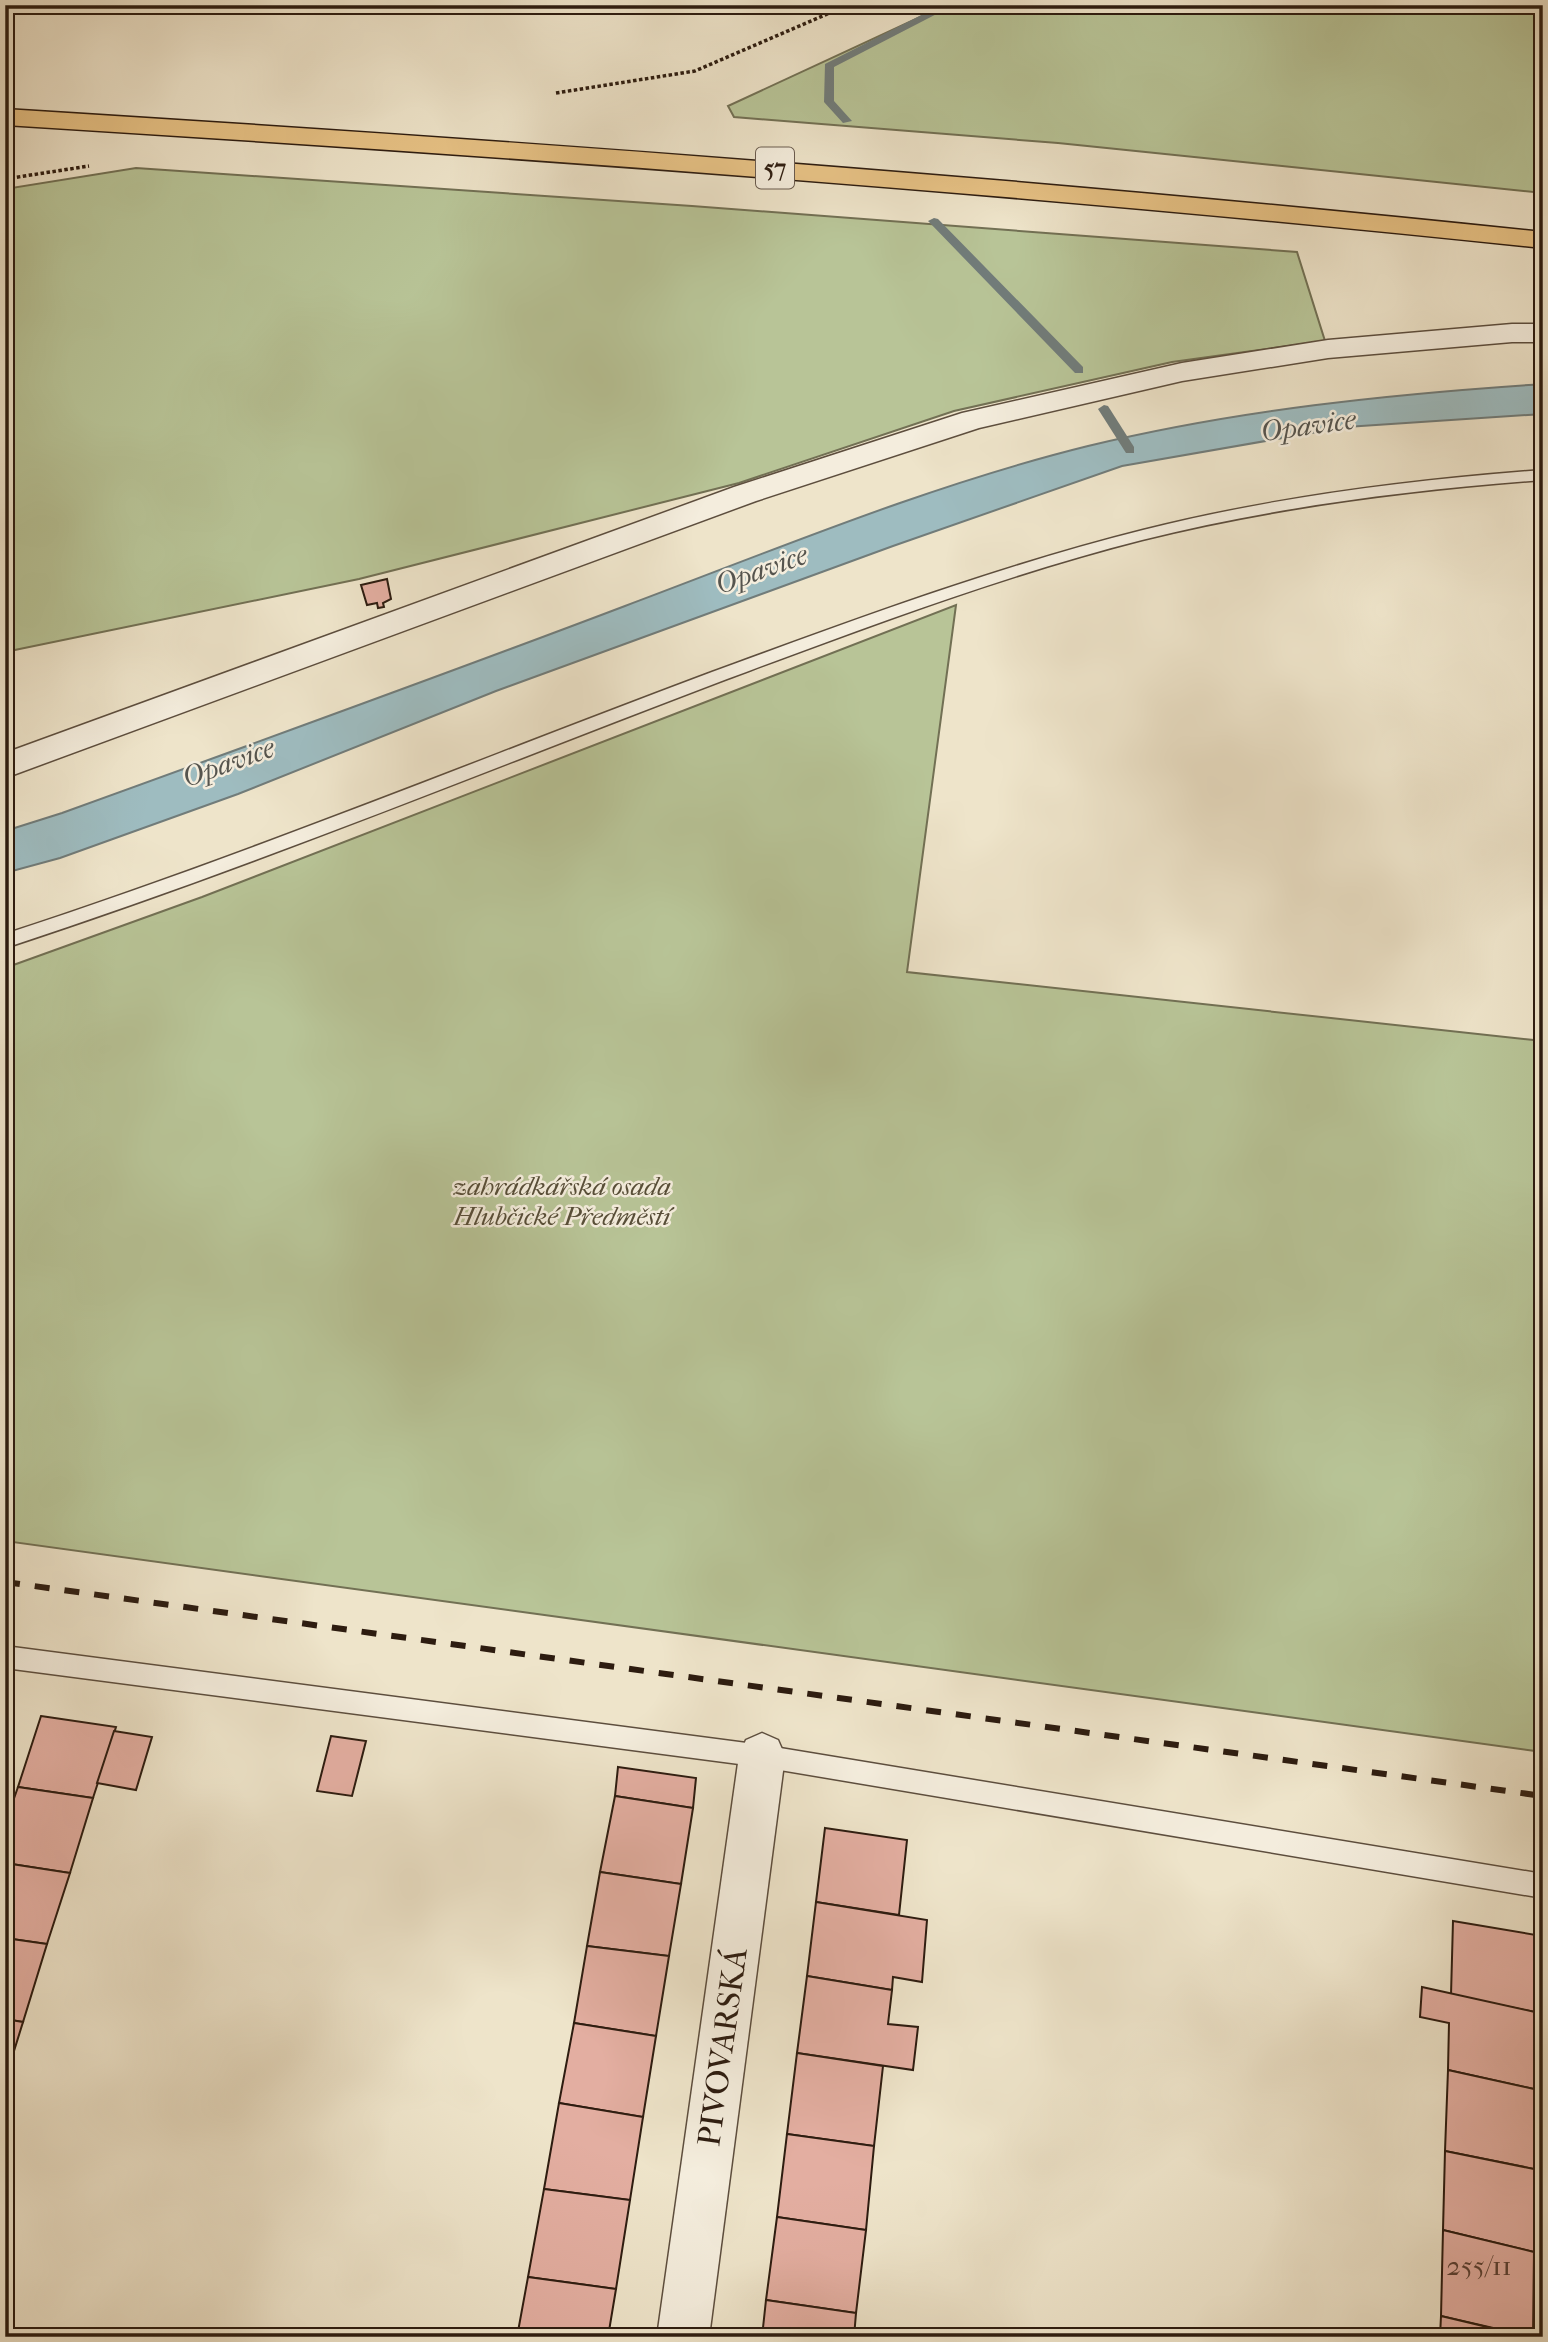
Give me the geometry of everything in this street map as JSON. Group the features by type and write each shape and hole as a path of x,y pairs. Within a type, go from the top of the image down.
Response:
{"main road":[{"name":"57","path":"5,117 753,166 1164,202 1543,240"}],"street":[{"path":"5,766 745,495 973,420 1182,372 1328,349 1512,333 1543,333"},
{"name":"PIVOVARSKÁ","path":"683,2337 762,1756"}],"lane":[{"path":"5,941 136,899 637,706 948,591 1132,538 1265,509 1410,486 1543,475"},
{"path":"5,1657 762,1756 1543,1886"}],"path":[{"path":"556,93 695,71 848,5"},
{"path":"5,179 89,166"}],"green space":[{"path":"946,5 1543,5 1543,193 1058,143 734,117 728,106"},
{"path":"136,168 692,206 1297,252 1325,341 1172,362 954,411 739,483 359,579 5,652 5,189"},
{"name":"zahrádkářská osada Hlubčické Předměstí","path":"956,605 907,972 1543,1041 1543,1752 5,1541 5,968 202,897"}],"water":[{"name":"Opavice","path":"1543,384 1543,414 1346,427 1122,466 893,546 496,691 238,794 60,858 5,873 5,831 62,813 854,519 970,479 1144,433 1257,413 1428,393"}],"building":[{"path":"387,579 391,599 383,603 384,607 378,608 377,603 367,605 361,585"},
{"path":"41,1716 116,1727 93,1798 18,1787"},
{"path":"114,1731 152,1737 136,1790 97,1783"},
{"path":"331,1736 366,1741 352,1796 317,1791"},
{"path":"618,1767 696,1778 693,1808 615,1796"},
{"path":"18,1787 93,1798 70,1873 5,1863 5,1824"},
{"path":"615,1796 693,1808 681,1884 600,1872"},
{"path":"825,1828 907,1840 899,1915 816,1902"},
{"path":"5,1863 70,1873 47,1944 5,1938"},
{"path":"600,1872 681,1884 669,1956 587,1946"},
{"path":"816,1902 927,1920 922,1982 893,1977 892,1990 807,1976"},
{"path":"1453,1921 1536,1935 1535,2012 1451,1995"},
{"path":"5,1938 47,1944 23,2022 5,2019"},
{"path":"587,1946 669,1956 656,2036 574,2023"},
{"path":"807,1976 892,1990 888,2024 918,2027 913,2070 797,2053"},
{"path":"1422,1987 1535,2012 1534,2089 1448,2070 1449,2023 1420,2017"},
{"path":"5,2019 23,2022 5,2080"},
{"path":"574,2023 656,2036 643,2117 559,2103"},
{"path":"797,2053 883,2066 874,2146 787,2134"},
{"path":"1448,2070 1534,2089 1534,2169 1445,2151"},
{"path":"559,2103 643,2117 630,2200 544,2189"},
{"path":"787,2134 874,2146 866,2230 777,2217"},
{"path":"1445,2151 1534,2169 1534,2252 1443,2230"},
{"path":"544,2189 630,2200 616,2289 528,2277"},
{"path":"777,2217 866,2230 856,2313 766,2300"},
{"path":"1443,2230 1534,2252 1533,2337 1441,2316"},
{"path":"528,2277 616,2289 608,2337 517,2337"},
{"path":"766,2300 856,2313 854,2337 762,2337"},
{"path":"1441,2316 1529,2337 1440,2337"}],"waterway":[{"path":"847,121 829,102 829,66 949,5"},
{"path":"934,221 1079,370"},
{"path":"1104,409 1130,450"}],"railway":[{"path":"5,1582 1543,1796"}]}
